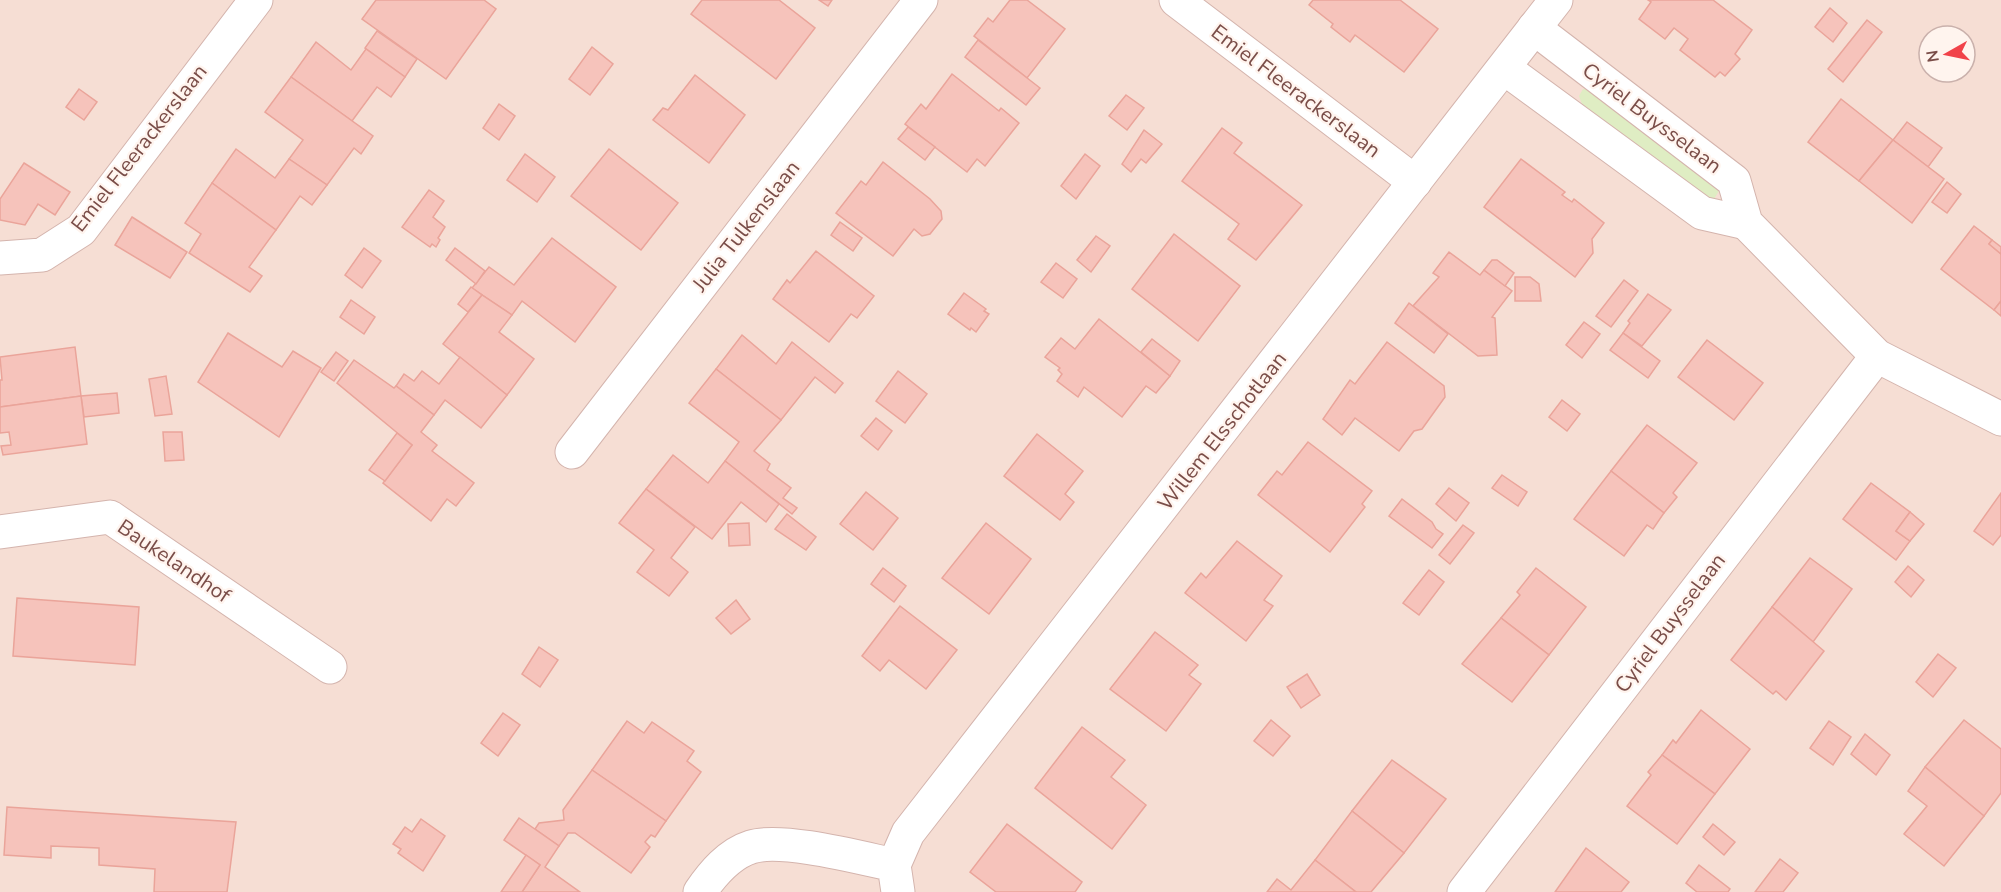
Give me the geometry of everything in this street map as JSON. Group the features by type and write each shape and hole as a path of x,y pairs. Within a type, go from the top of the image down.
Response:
{"street":[{"name":"Emiel Fleerackerslaan","path":"0,258 42,255 81,230 256,0"},
{"name":"Julia Tulkenslaan","path":"572,452 921,0"},
{"name":"Emiel Fleerackerslaan","path":"1176,0 1415,182"},
{"name":"Willem Elsschotlaan","path":"896,878 908,833 1556,0"},
{"name":"Cyriel Buysselaan","path":"1534,28 1734,181 1746,223 1877,356 2001,419"},
{"path":"1504,68 1702,213 1746,223"},
{"name":"Cyriel Buysselaan","path":"1464,892 1877,356"},
{"name":"Baukelandhof","path":"0,532 110,517 330,667"},
{"path":"700,892 729,858 752,847 773,843 896,878"}],"shaded area":[{"path":"0,0 2001,0 2001,892 0,892"}],"green space":[{"path":"1583,89 1594,91 1715,181 1719,191 1714,199 1707,201 1583,107 1579,96"}],"building":[{"path":"376,0 484,0 496,9 446,79 362,19"},
{"path":"702,0 779,0 815,28 776,79 691,14"},
{"path":"819,0 832,0 828,6"},
{"path":"1010,0 1027,0 1065,29 1027,78 974,36 988,18 993,22"},
{"path":"1313,0 1400,0 1438,29 1404,72 1355,35 1350,42 1331,27 1333,24 1309,5"},
{"path":"1648,0 1713,0 1752,30 1735,54 1740,59 1725,76 1720,72 1715,77 1680,50 1688,39 1674,28 1665,39 1639,19 1651,2"},
{"path":"1830,8 1847,23 1833,42 1815,27"},
{"path":"1867,20 1882,32 1843,82 1828,69"},
{"path":"377,31 417,59 405,77 365,48"},
{"path":"978,40 1040,88 1026,105 965,57"},
{"path":"316,42 351,70 366,49 405,77 391,97 377,87 352,121 291,77"},
{"path":"592,47 613,64 590,95 569,79"},
{"path":"952,74 999,111 1001,108 1019,123 985,166 977,159 967,172 905,124 921,104 926,109"},
{"path":"695,75 745,115 709,163 653,120 663,108 668,110"},
{"path":"291,77 373,136 361,154 354,148 327,185 289,159 303,140 265,112"},
{"path":"79,89 97,102 84,120 66,107"},
{"path":"1126,95 1144,108 1127,130 1109,116"},
{"path":"1841,99 1893,140 1859,181 1808,142"},
{"path":"499,104 515,116 499,140 483,128"},
{"path":"1907,122 1942,148 1928,167 1893,140"},
{"path":"908,127 935,147 925,160 898,139"},
{"path":"1222,128 1242,143 1234,153 1302,205 1256,260 1228,239 1239,224 1182,181"},
{"path":"1144,130 1162,144 1146,163 1141,159 1131,172 1122,164"},
{"path":"1893,140 1944,179 1912,223 1859,181"},
{"path":"236,149 275,178 289,159 327,185 312,205 300,196 276,230 212,183"},
{"path":"609,149 678,203 641,250 571,196"},
{"path":"525,154 555,177 537,202 507,180"},
{"path":"1085,154 1100,166 1076,199 1061,186"},
{"path":"1521,159 1565,192 1562,195 1572,202 1574,199 1604,223 1592,239 1593,253 1575,277 1484,207"},
{"path":"883,162 930,199 941,211 942,219 930,234 922,236 914,229 893,256 836,213 861,181 866,185"},
{"path":"24,163 70,192 55,215 38,204 25,225 0,220 0,199"},
{"path":"1947,182 1961,194 1947,213 1932,202"},
{"path":"212,183 276,230 249,267 262,276 250,292 189,253 201,234 185,223"},
{"path":"429,190 444,201 433,217 445,227 438,238 440,240 436,247 432,244 430,247 402,227"},
{"path":"132,217 187,252 170,278 115,245"},
{"path":"840,222 862,238 853,251 831,235"},
{"path":"1974,226 1992,240 1989,244 2001,254 2001,301 1994,310 1941,269"},
{"path":"1174,234 1240,286 1198,341 1132,289"},
{"path":"1096,236 1110,246 1091,272 1077,260"},
{"path":"552,238 616,287 575,342 522,301 512,315 472,288 489,267 514,285"},
{"path":"1992,240 2001,247 2001,254 1989,244"},
{"path":"364,248 381,261 362,288 345,275"},
{"path":"455,248 485,271 476,284 446,260"},
{"path":"816,251 874,296 857,318 851,314 829,342 773,299 787,280 790,283"},
{"path":"1449,252 1480,275 1484,270 1512,291 1492,317 1495,318 1497,355 1478,356 1413,306 1439,277 1433,273"},
{"path":"1492,260 1497,260 1514,273 1505,286 1484,270"},
{"path":"1056,263 1077,279 1063,298 1041,282"},
{"path":"1515,277 1530,277 1539,284 1541,301 1515,301"},
{"path":"1624,280 1638,291 1611,327 1596,316"},
{"path":"471,287 482,295 468,312 458,304"},
{"path":"964,293 986,309 984,311 989,314 976,332 948,314"},
{"path":"1648,294 1671,310 1642,346 1623,333 1630,323 1628,321"},
{"path":"482,295 512,315 499,332 534,359 507,395 443,344"},
{"path":"351,300 375,317 364,334 340,317"},
{"path":"2001,301 2001,316 1994,310"},
{"path":"1409,303 1448,334 1434,353 1395,323"},
{"path":"1099,319 1170,376 1156,393 1146,386 1122,417 1084,387 1078,397 1057,381 1062,374 1058,370 1060,368 1045,357 1061,338 1075,349"},
{"path":"1584,322 1600,334 1582,358 1566,345"},
{"path":"228,333 282,367 293,351 321,368 279,437 198,382"},
{"path":"1623,333 1660,361 1648,378 1610,350"},
{"path":"742,335 776,364 792,342 843,383 835,393 815,377 781,420 716,369"},
{"path":"1152,339 1180,361 1170,376 1141,352"},
{"path":"1707,340 1763,383 1734,420 1678,377"},
{"path":"1387,342 1444,386 1445,397 1422,429 1414,431 1399,451 1355,418 1342,435 1323,419 1350,380 1355,384"},
{"path":"75,347 81,396 0,407 0,380 2,380 0,357"},
{"path":"336,352 348,361 334,381 321,372"},
{"path":"460,357 507,395 481,428 445,400 434,415 396,386 404,374 414,381 422,371 439,384"},
{"path":"354,360 394,388 396,386 434,415 421,432 437,445 432,451 474,483 456,506 447,499 431,521 383,483 412,445 337,383"},
{"path":"716,369 781,420 754,451 770,464 767,470 791,488 783,498 797,508 792,514 725,461 739,442 689,403"},
{"path":"898,371 927,394 905,423 876,401"},
{"path":"166,376 172,414 155,416 149,379"},
{"path":"117,393 119,413 84,417 81,396"},
{"path":"81,396 87,444 3,455 1,446 11,445 9,432 0,433 0,407"},
{"path":"1562,400 1580,414 1567,431 1549,417"},
{"path":"876,418 892,431 878,450 861,436"},
{"path":"1647,425 1697,463 1673,493 1677,497 1664,513 1611,471"},
{"path":"163,432 182,432 184,460 165,461"},
{"path":"397,433 412,445 385,481 369,470"},
{"path":"1037,434 1083,471 1065,494 1074,502 1060,520 1004,476"},
{"path":"1308,442 1372,491 1362,504 1365,507 1330,552 1258,495 1277,471 1282,475"},
{"path":"673,455 708,483 725,461 779,504 766,522 741,502 712,539 646,489"},
{"path":"1611,471 1664,513 1653,529 1647,525 1624,556 1574,519"},
{"path":"1502,475 1527,492 1518,506 1492,488"},
{"path":"1871,483 1910,512 1896,531 1910,541 1896,560 1843,519"},
{"path":"1449,488 1469,503 1456,521 1436,504"},
{"path":"646,489 695,527 671,558 688,572 669,596 637,572 654,550 619,523"},
{"path":"866,492 898,518 873,550 840,524"},
{"path":"2001,493 2001,535 1993,545 1974,531"},
{"path":"1402,499 1432,522 1443,534 1432,548 1389,516"},
{"path":"1910,512 1924,524 1910,541 1896,531"},
{"path":"787,514 816,537 806,550 775,529"},
{"path":"749,523 750,545 729,546 728,524"},
{"path":"986,523 1031,559 989,614 942,578"},
{"path":"1463,525 1474,533 1450,564 1439,555"},
{"path":"1237,541 1282,576 1264,600 1273,606 1246,641 1185,593 1201,573 1206,578"},
{"path":"1810,558 1852,589 1813,642 1772,607"},
{"path":"1908,566 1924,580 1911,597 1895,582"},
{"path":"883,568 906,586 894,602 871,584"},
{"path":"1536,568 1586,607 1549,655 1501,618 1520,595 1517,592"},
{"path":"1429,570 1444,582 1419,615 1403,603"},
{"path":"17,598 139,607 135,665 13,656"},
{"path":"736,600 750,619 731,634 716,618"},
{"path":"900,606 957,650 926,689 889,660 880,671 862,656"},
{"path":"1772,607 1824,651 1786,700 1776,691 1773,694 1731,660"},
{"path":"1501,618 1549,655 1512,702 1462,664"},
{"path":"1155,632 1198,665 1189,675 1201,684 1166,731 1110,689"},
{"path":"539,647 558,660 540,687 522,674"},
{"path":"1938,654 1956,668 1933,697 1916,682"},
{"path":"1307,674 1320,695 1301,708 1287,687"},
{"path":"1701,710 1750,749 1715,794 1662,755 1673,740 1676,743"},
{"path":"503,713 520,725 498,756 481,743"},
{"path":"1271,720 1290,736 1273,756 1254,741"},
{"path":"1964,720 2001,749 2001,793 1984,816 1925,767"},
{"path":"627,721 644,733 652,722 694,751 687,761 701,772 666,821 592,770"},
{"path":"1829,721 1851,737 1833,765 1810,748"},
{"path":"1082,727 1125,760 1111,777 1146,805 1112,849 1035,788"},
{"path":"1865,734 1890,755 1876,775 1851,754"},
{"path":"1662,755 1715,794 1677,844 1627,806 1651,775 1648,772"},
{"path":"1392,760 1446,799 1404,853 1352,811"},
{"path":"1925,767 1984,816 1944,866 1904,834 1927,806 1908,791"},
{"path":"592,770 666,821 655,837 651,835 645,842 650,847 631,873 575,833 568,833 559,846 535,829 539,823 564,820 563,810"},
{"path":"7,807 236,822 227,892 154,892 155,869 99,865 99,848 51,846 51,858 4,855"},
{"path":"1352,811 1404,853 1371,892 1356,892 1315,860"},
{"path":"519,818 559,846 545,867 580,892 522,892 540,865 504,840"},
{"path":"421,819 445,836 423,871 398,853 401,849 393,844 405,827 412,832"},
{"path":"1007,824 1082,882 1075,892 996,892 970,872"},
{"path":"1713,824 1735,842 1724,855 1703,837"},
{"path":"1586,848 1629,882 1621,892 1555,892"},
{"path":"526,855 540,865 522,892 501,892"},
{"path":"1780,859 1798,873 1783,892 1755,892"},
{"path":"1315,860 1356,892 1267,892 1277,879 1291,890"},
{"path":"1699,865 1730,889 1728,892 1697,892 1686,883"}]}
